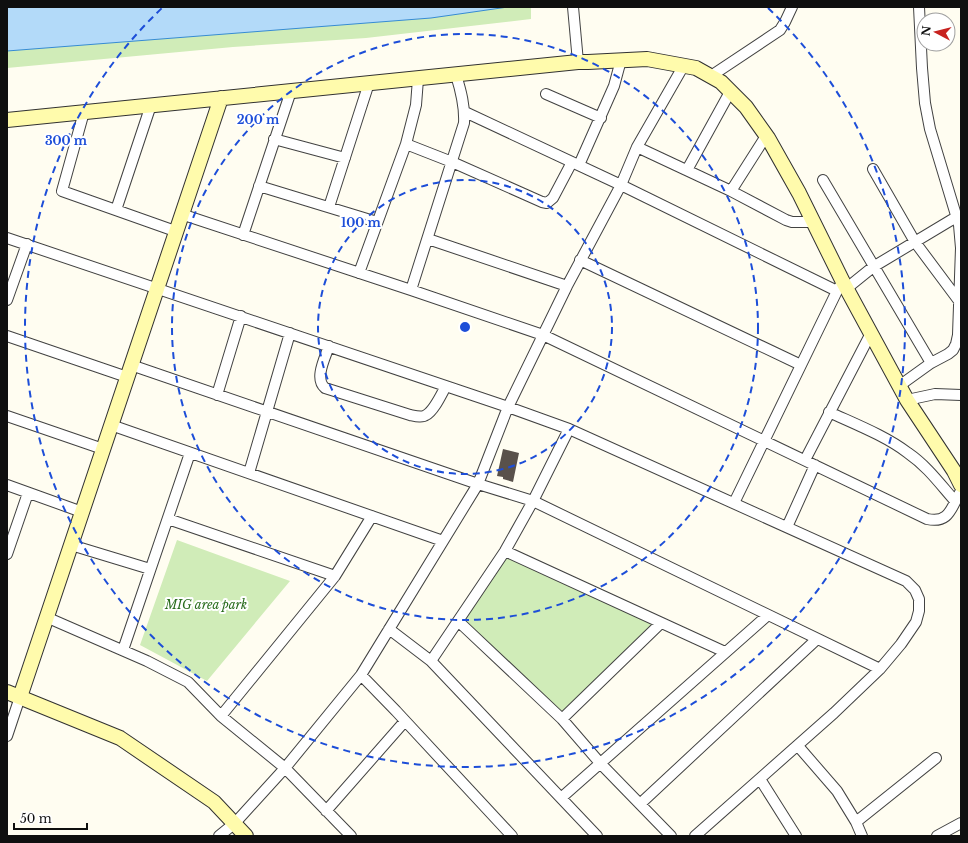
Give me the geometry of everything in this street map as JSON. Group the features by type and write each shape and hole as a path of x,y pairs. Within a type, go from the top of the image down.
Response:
{"street":[{"path":"573,7 578,62"},
{"path":"711,76 780,30 786,22 792,7"},
{"path":"899,386 931,363 953,350 958,335 961,248 958,216 940,163 928,116 922,68 919,7"},
{"path":"7,120 578,62 647,59 696,68 721,82 746,107 766,136 814,222 842,287 871,333 907,400 960,479"},
{"path":"406,144 452,162 538,201 547,203 553,198 601,118 614,86 621,60"},
{"path":"219,836 235,823 285,768 361,675 478,484 508,407 567,286 621,185 637,147 684,65"},
{"path":"411,290 463,130 465,112 463,98 456,75"},
{"path":"360,273 406,144 416,105 418,79"},
{"path":"329,207 369,83"},
{"path":"243,235 291,91"},
{"path":"687,170 730,92"},
{"path":"546,94 601,118"},
{"path":"7,736 13,694 46,617 221,98"},
{"path":"116,210 151,105"},
{"path":"84,112 62,191 176,231"},
{"path":"465,112 842,287"},
{"path":"731,191 766,136"},
{"path":"274,139 345,158"},
{"path":"637,147 731,191 786,220 792,222 814,222"},
{"path":"872,169 915,242 959,301"},
{"path":"823,180 931,363"},
{"path":"259,186 377,222"},
{"path":"181,214 543,335 931,520 942,520 949,514 961,491"},
{"path":"734,503 801,365 842,287 958,216"},
{"path":"7,238 241,316 569,429 906,581 915,590 919,605 916,622 901,644 880,669 834,713 695,836"},
{"path":"428,240 567,286"},
{"path":"7,300 26,244"},
{"path":"580,260 801,365"},
{"path":"217,394 241,316"},
{"path":"249,473 290,333"},
{"path":"805,460 871,333"},
{"path":"7,336 129,371 217,394 478,484 533,501 880,669"},
{"path":"329,346 320,375 321,382 325,388 410,415 423,416 431,412 446,386"},
{"path":"907,400 935,394 961,395"},
{"path":"829,412 889,441 908,452 932,473 955,501"},
{"path":"7,416 103,448"},
{"path":"111,425 443,540"},
{"path":"430,661 505,552 533,501 569,429"},
{"path":"123,650 190,453"},
{"path":"787,528 815,465"},
{"path":"7,485 82,512"},
{"path":"7,554 28,493"},
{"path":"221,716 335,576 372,516"},
{"path":"168,519 335,576"},
{"path":"71,545 150,570"},
{"path":"505,552 725,652"},
{"path":"561,798 768,615"},
{"path":"46,617 123,650 188,682 221,716 285,768 351,836"},
{"path":"458,621 562,719 600,764 671,836"},
{"path":"562,719 661,623"},
{"path":"389,629 430,661 561,798 592,834"},
{"path":"640,804 818,639"},
{"path":"361,675 508,834"},
{"path":"13,694 120,738 214,802 246,836"},
{"path":"326,811 405,721"},
{"path":"798,746 837,791 856,822 862,836"},
{"path":"856,822 936,758"},
{"path":"760,778 796,836"},
{"path":"937,836 961,823"}],"green space":[{"path":"7,7 531,7 531,19 366,38 233,47 7,68"},
{"name":"MIG area park","path":"177,540 290,581 207,681 140,645"},
{"path":"505,551 661,623 562,719 458,621"}],"water":[{"path":"7,7 508,7 431,18 7,51"}],"building":[{"path":"503,449 519,453 513,482 497,476"}]}
